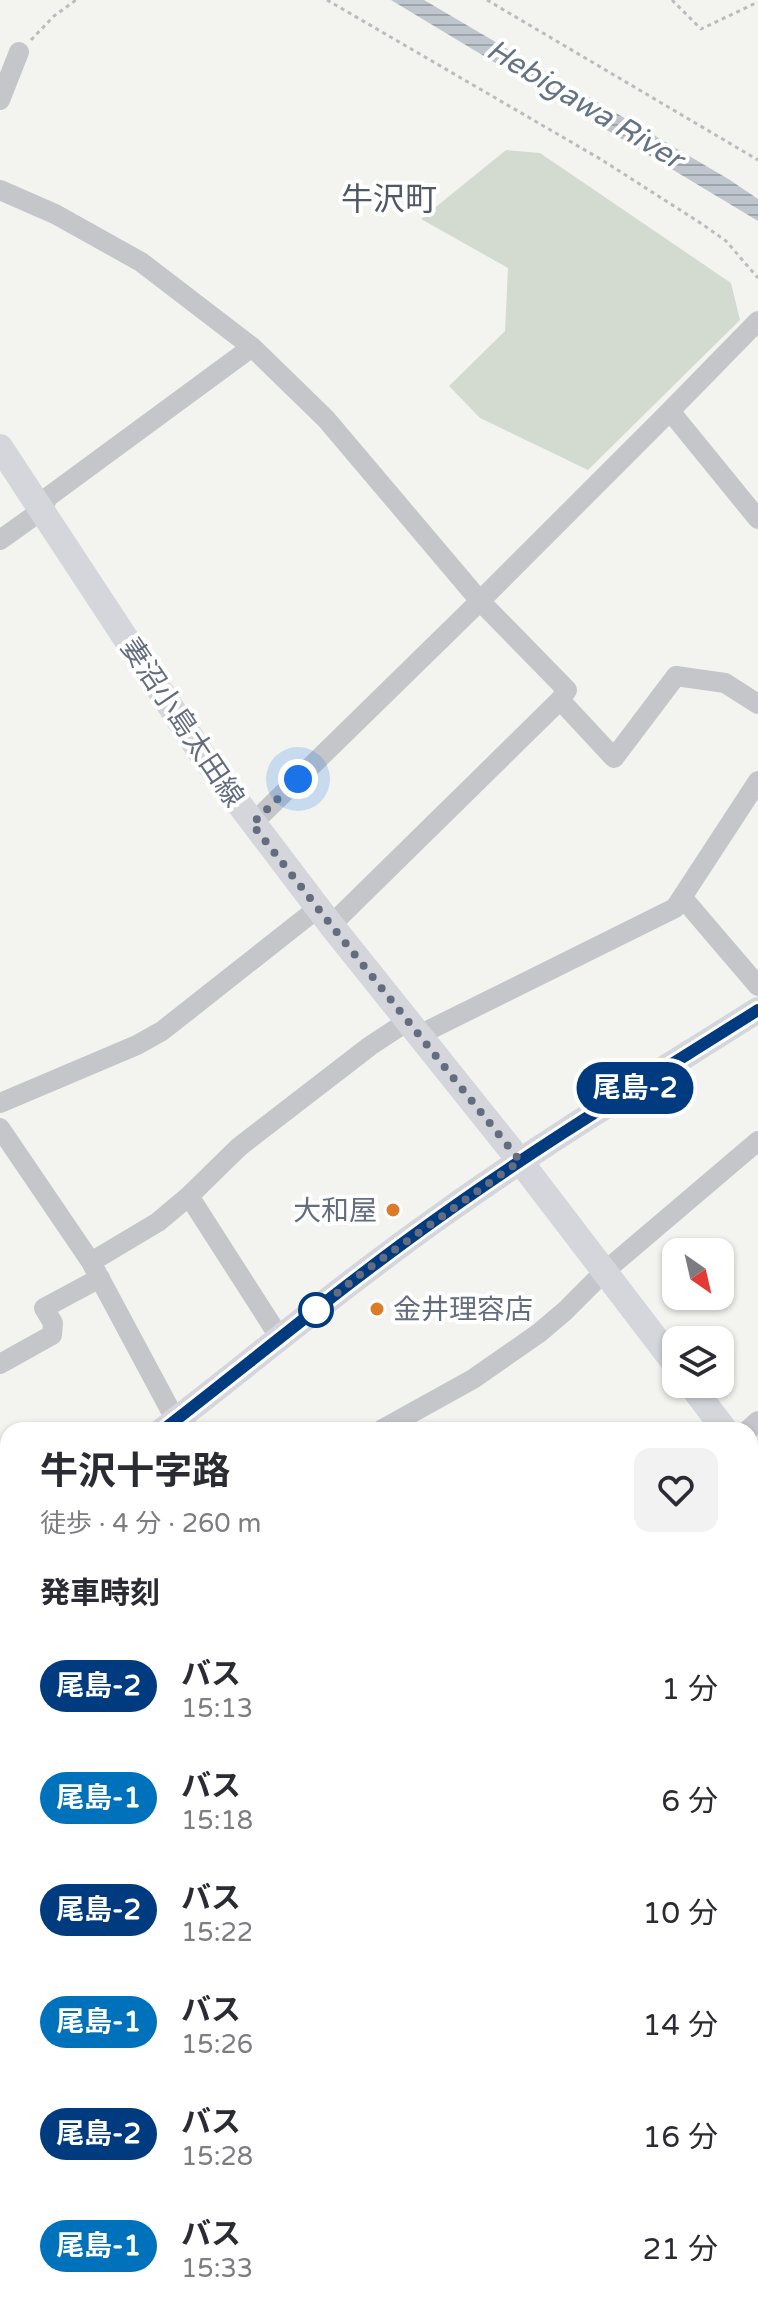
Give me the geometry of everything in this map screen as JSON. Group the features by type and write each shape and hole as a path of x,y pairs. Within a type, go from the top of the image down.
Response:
{"main road":[{"name":"妻沼小島太田線","path":"0,447 205,759 252,824 520,1161 662,1346"},
{"path":"179,1422 362,1273 520,1161 758,1010"},
{"path":"701,1398 719,1422"}],"street":[{"path":"0,100 19,52"},
{"path":"0,190 55,214 141,262 252,347 326,419 564,695 614,758 676,676 725,683 758,704"},
{"path":"252,824 480,601 758,321"},
{"path":"0,540 42,510 48,497 252,347"},
{"path":"670,411 758,519"},
{"path":"0,1103 137,1045 162,1031 324,917 564,695"},
{"path":"0,1364 52,1335 53,1323 44,1308 158,1222 259,1132 370,1046 675,908 758,781"},
{"path":"682,897 758,986"},
{"path":"0,1128 95,1270 171,1422"},
{"path":"395,1422 509,1356 565,1311 605,1271 754,1152"},
{"path":"189,1196 280,1338"}],"path":[{"path":"19,52 54,16 76,0"},
{"path":"327,0 602,160 702,224 726,241 758,278"},
{"path":"487,0 758,160"},
{"path":"672,0 701,29 758,2"}],"shaded area":[{"path":"506,150 540,153 731,283 740,320 588,470 480,418 449,386 505,331 508,268 421,219"}],"water":[{"name":"Hebigawa River","path":"391,0 424,0 730,180 758,199 758,221"}],"bus line":[{"name":"尾島-2","path":"173,1422 362,1273 443,1214 520,1161 758,1010"}],"place":[{"name":"大和屋","path":"393,1210"},
{"name":"金井理容店","path":"377,1309"}],"district":[{"name":"牛沢町","path":"389,199"}],"route":[{"path":"298,779 252,824 520,1161 362,1273 316,1310"}]}
